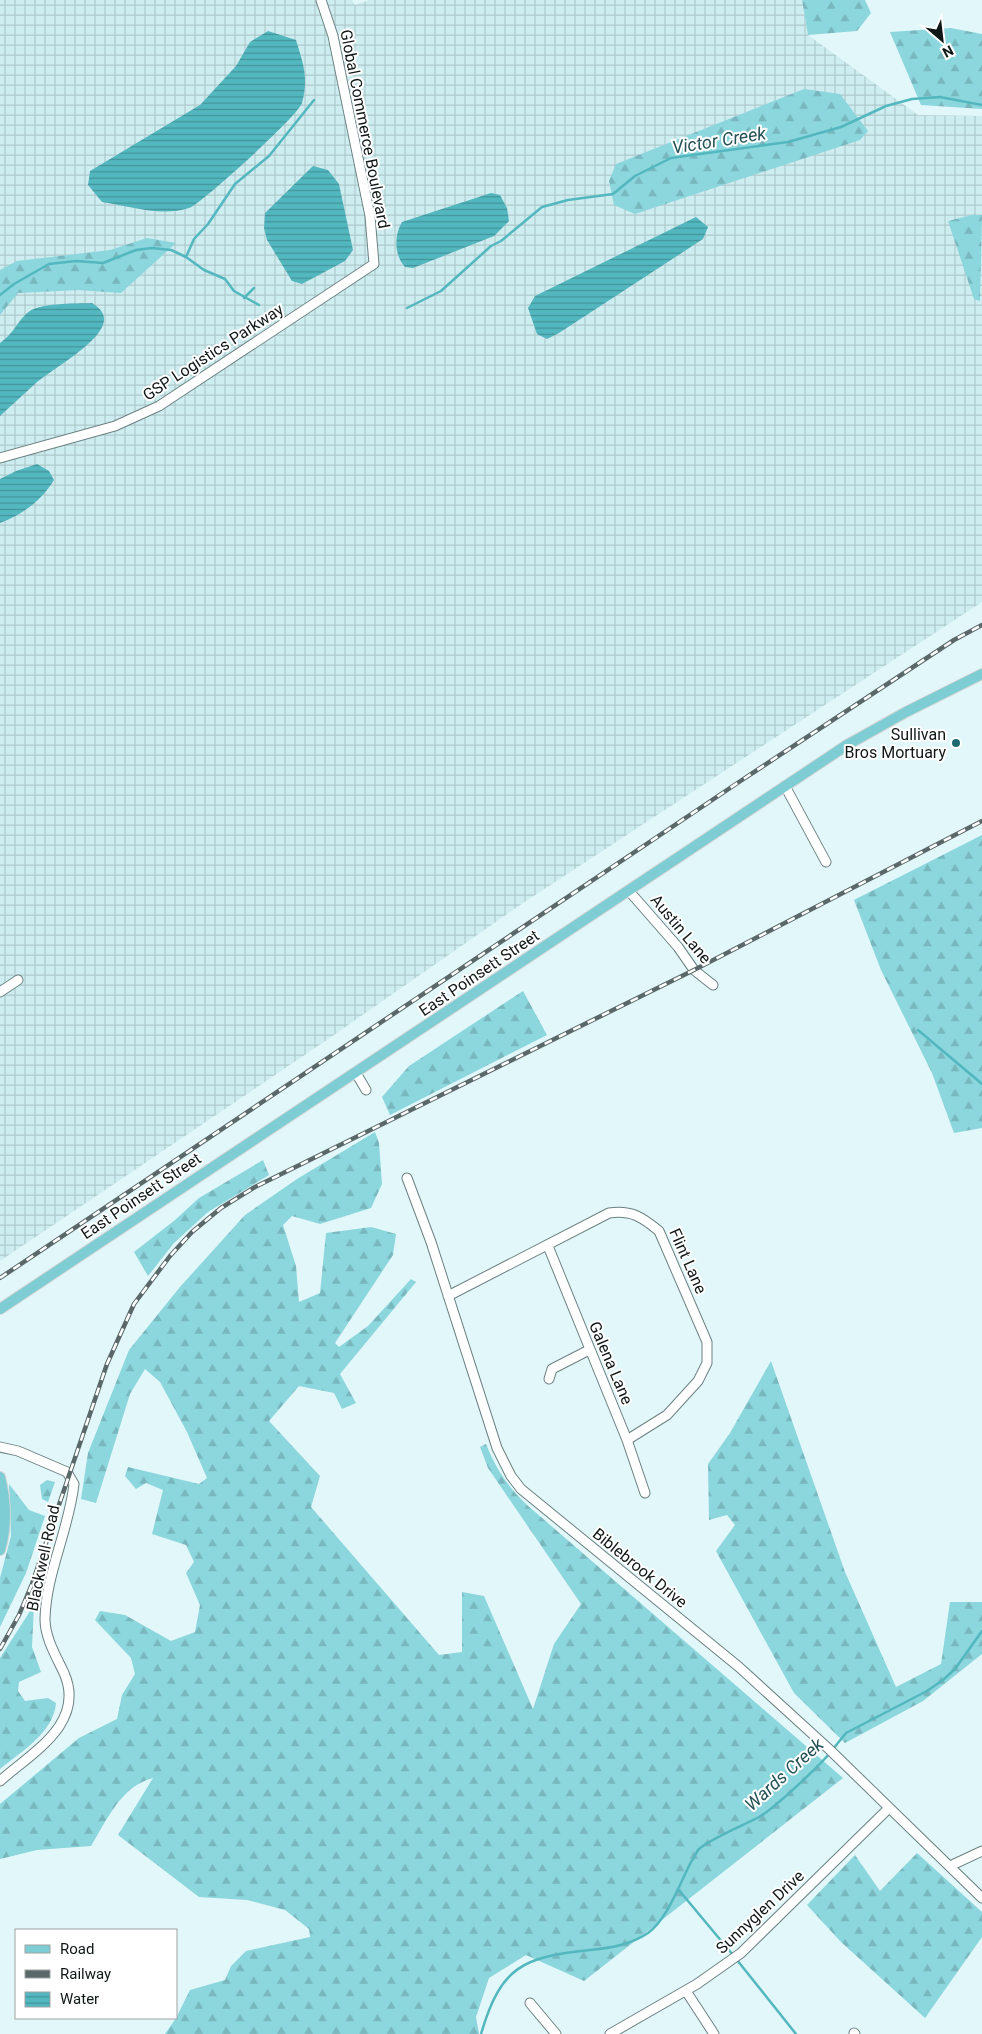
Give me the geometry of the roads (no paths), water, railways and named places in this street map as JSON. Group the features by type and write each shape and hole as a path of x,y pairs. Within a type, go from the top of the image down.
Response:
{"main road":[{"name":"East Poinsett Street","path":"0,1309 785,786 881,725 982,674"},
{"path":"0,1477 3,1488 4,1526 0,1550"}],"street":[{"name":"Global Commerce Boulevard","path":"321,0 333,36 370,216 374,264"},
{"name":"GSP Logistics Parkway","path":"0,458 115,426 159,406 374,264"},
{"path":"785,786 826,862"},
{"name":"Austin Lane","path":"628,890 678,946 694,970 713,985"},
{"path":"0,992 18,980"},
{"path":"356,1073 366,1090"},
{"name":"Biblebrook Drive","path":"407,1178 448,1296 497,1448 511,1476 521,1489 736,1664 832,1752 982,1898"},
{"name":"Flint Lane","path":"448,1296 609,1213 625,1211 646,1220 659,1231 707,1342 707,1363 698,1381 667,1415 627,1440"},
{"name":"Galena Lane","path":"548,1246 627,1440 645,1493"},
{"path":"548,1379 552,1369 589,1350"},
{"name":"Blackwell Road","path":"0,1447 18,1451 67,1472 74,1484 50,1583 45,1619 47,1634 68,1684 68,1711 56,1732 0,1780"},
{"name":"Sunnyglen Drive","path":"610,2034 686,1991 720,1969 762,1935 889,1808"},
{"path":"950,1866 982,1851"},
{"path":"686,1991 714,2034"},
{"path":"530,2003 556,2034"}],"water":[{"path":"268,31 296,40 304,71 305,86 302,103 285,124 211,192 189,208 157,211 102,202 88,185 90,171 200,105 236,66 250,42"},
{"path":"313,166 328,170 339,184 353,250 345,261 302,284 292,281 267,240 264,228 265,213"},
{"path":"491,193 500,195 507,208 509,221 494,236 413,268 405,267 401,262 396,245 399,227 402,222"},
{"path":"696,217 708,227 703,239 559,333 547,339 537,334 528,308 535,296"},
{"path":"92,303 101,310 104,318 101,329 95,337 76,354 37,382 0,416 0,343 26,314 32,310 57,304"},
{"path":"37,464 49,471 54,480 44,494 31,506 16,516 0,523 0,479"}],"waterway":[{"name":"Victor Creek","path":"407,308 441,291 491,246 501,241 542,207 568,200 613,194 635,176 671,158 788,142 841,127 886,106 912,99 940,97 982,105"},
{"path":"186,257 194,239 208,224 235,184 269,156 314,100"},
{"name":"Victor Creek","path":"0,295 14,284 49,264 76,261 103,263 136,250 152,248 171,250 186,257 204,270 225,279 234,291 259,305"},
{"path":"244,298 254,288"},
{"path":"918,1030 982,1084"},
{"name":"Wards Creek","path":"833,1749 846,1733 927,1691 943,1680 955,1669 982,1631"},
{"name":"Wards Creek","path":"481,2034 497,1993 507,1979 518,1969 531,1962 548,1957 620,1945 648,1933 655,1927 667,1910 699,1849 766,1812 796,1787 830,1753"},
{"path":"678,1889 733,1955"},
{"path":"737,1960 796,2034"}],"railway":[{"path":"0,1278 742,780 954,640 982,625"},
{"path":"0,1649 19,1615 32,1584 107,1364 134,1304 170,1256 192,1232 221,1208 255,1187 694,970 982,821"}],"place":[{"name":"Sullivan Bros Mortuary","path":"956,743"}]}
